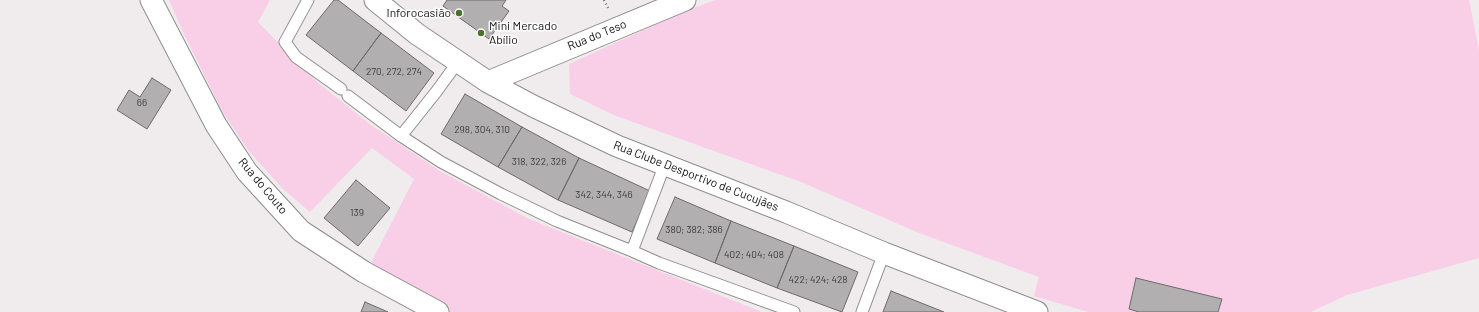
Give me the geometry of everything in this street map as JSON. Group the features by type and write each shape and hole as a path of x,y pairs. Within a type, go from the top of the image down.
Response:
{"street":[{"name":"Rua do Couto","path":"151,0 216,125 247,172 301,231 364,272 438,312"},
{"name":"Rua Clube Desportivo de Cucujães","path":"375,0 417,34 488,82 533,106 610,143 786,212 884,253 1037,312"},
{"name":"Rua do Teso","path":"488,82 685,0"}],"lane":[{"path":"308,0 285,42 296,57 401,136 441,162 501,194 557,221 659,262 794,312"},
{"path":"401,136 458,62"},
{"path":"632,251 665,164"},
{"path":"862,312 884,253"}],"shaded area":[{"path":"169,0 270,0 258,22 316,81 371,125 440,171 529,219 762,312 448,312 411,292 371,263 414,179 372,148 310,212 282,188 248,150 222,111"},
{"path":"715,0 1469,0 1479,50 1479,258 1347,295 1311,312 1088,312 1034,296 1039,277 919,233 801,182 616,116 570,94 569,64 683,12"}],"building":[{"path":"334,0 338,0 381,33 353,71 306,35"},
{"path":"447,0 506,0 502,6 509,11 489,39 443,6"},
{"path":"381,33 434,73 406,111 353,71"},
{"path":"152,78 171,90 147,129 117,110 129,90 140,97"},
{"path":"465,94 522,127 498,167 441,134"},
{"path":"522,127 579,158 558,200 498,167"},
{"path":"579,158 650,191 632,232 558,200"},
{"path":"356,180 390,208 358,246 324,218"},
{"path":"675,197 731,221 715,263 657,239"},
{"path":"731,221 794,246 777,288 715,263"},
{"path":"794,246 858,272 842,312 777,288"},
{"path":"1136,278 1222,299 1218,312 1139,312 1129,309"},
{"path":"891,291 944,312 883,312"},
{"path":"365,302 388,312 361,312"}],"place":[{"name":"Inforocasião","path":"459,13"},
{"name":"Mini Mercado Abílio","path":"481,33"}]}
